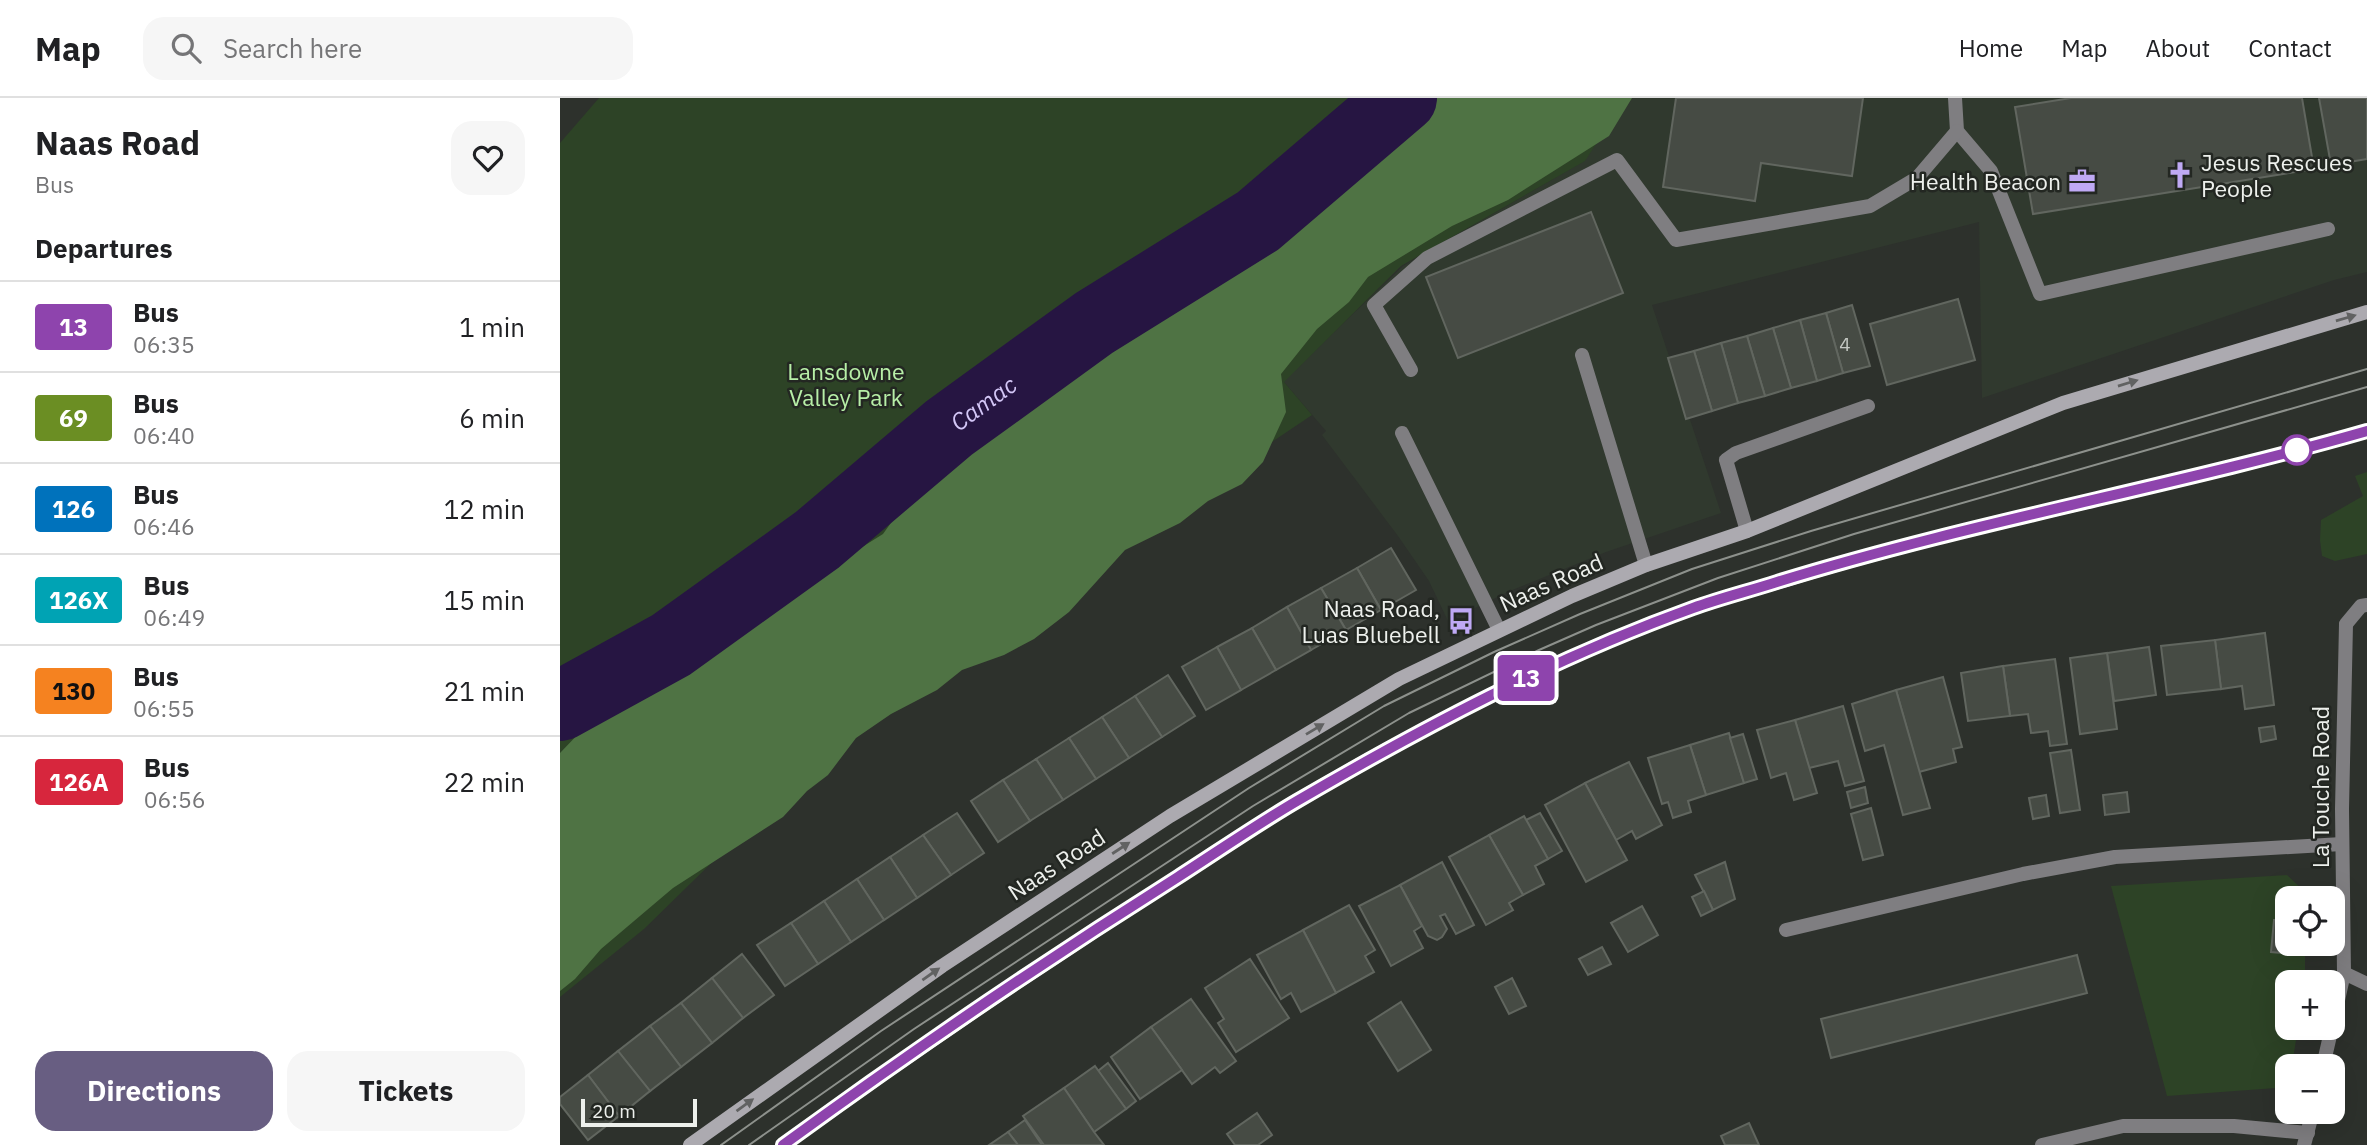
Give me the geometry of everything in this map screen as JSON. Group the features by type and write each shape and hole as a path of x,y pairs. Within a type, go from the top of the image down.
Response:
{"main road":[{"name":"Naas Road","path":"690,1145 921,981 1170,816 1399,679 1499,630 1646,565 1747,531 2063,403 2367,312"},
{"path":"783,1145 1031,972 1299,799 1471,705 1554,665 1697,607 1824,568 2367,431"}],"street":[{"path":"1955,98 1957,131 1991,171 2040,294 2328,229"},
{"path":"1411,370 1374,305 1427,258 1617,160 1676,240 1870,206 1917,178 1957,131"},
{"path":"1583,355 1646,565"},
{"path":"1747,531 1726,460 1736,453 1868,406"},
{"path":"1402,433 1499,630"},
{"name":"La Touche Road","path":"2344,970 2342,845 2346,624 2364,605"},
{"path":"1786,930 2023,874 2116,857 2342,845"},
{"path":"2345,973 2367,984"},
{"path":"2042,1145 2123,1126 2234,1126 2306,1139"}],"shaded area":[{"path":"1626,98 2367,98 2367,272 2334,280 1982,398 1979,222 1652,305 1721,513 1606,552 1510,591 1448,621 1429,581 1322,435 1326,431 1283,381 1403,266 1584,161"}],"green space":[{"name":"Lansdowne Valley Park","path":"599,98 1626,98 1585,161 1401,266 1284,382 1312,415 975,641 832,745 644,929 560,997 560,143"},
{"path":"1432,98 1632,98 1609,136 1508,200 1452,226 1368,277 1349,302 1317,329 1281,374 1286,412 1263,462 1242,484 1208,501 1180,523 1125,550 1069,612 1034,639 1004,655 962,670 937,690 891,714 856,738 828,775 807,791 783,817 673,888 601,949 575,979 560,991 560,753 606,705 655,682 774,602 883,534 923,478 969,439 1030,395 1070,372 1187,292 1221,261 1281,222 1311,197 1347,160 1394,132"},
{"path":"2367,472 2367,554 2335,561 2322,556 2321,520 2363,496 2355,476"},
{"path":"2287,875 2299,886 2275,886 2272,952 2275,952 2275,956 2305,956 2305,970 2275,970 2275,1040 2296,1040 2294,1054 2275,1054 2275,1088 2167,1096 2111,886"}],"building":[{"path":"1676,98 1863,98 1852,176 1761,163 1755,201 1663,187"},
{"path":"2071,98 2302,98 2314,169 2033,214 2015,107"},
{"path":"2319,98 2367,98 2367,159 2331,165"},
{"path":"1591,212 1623,293 1458,358 1426,277"},
{"path":"1958,299 1975,360 1887,385 1870,324"},
{"path":"1852,305 1870,366 1843,373 1826,313"},
{"path":"1826,313 1843,373 1817,381 1800,320"},
{"path":"1800,320 1817,381 1791,388 1773,328"},
{"path":"1773,328 1791,388 1765,396 1747,336"},
{"path":"1747,336 1765,396 1738,403 1721,343"},
{"path":"1721,343 1738,403 1712,411 1694,351"},
{"path":"1694,351 1712,411 1686,419 1668,358"},
{"path":"1391,548 1416,590 1381,610 1357,568"},
{"path":"1357,568 1381,610 1346,630 1321,588"},
{"path":"1321,588 1346,630 1311,650 1287,607"},
{"path":"1287,607 1311,650 1276,670 1252,628"},
{"path":"1252,628 1276,670 1241,690 1217,647"},
{"path":"2265,633 2274,705 2245,709 2242,686 2221,689 2215,640"},
{"path":"2215,640 2221,689 2167,695 2161,646"},
{"path":"1217,647 1241,690 1206,710 1182,667"},
{"path":"2149,647 2156,695 2114,701 2107,653"},
{"path":"2107,653 2117,729 2080,734 2070,658"},
{"path":"2055,659 2067,744 2050,746 2048,731 2031,733 2028,714 2010,716 2003,666"},
{"path":"2003,666 2010,716 1968,721 1961,673"},
{"path":"1168,675 1195,716 1162,737 1135,696"},
{"path":"1943,677 1962,747 1953,749 1956,762 1919,772 1896,690"},
{"path":"1896,690 1930,808 1903,815 1884,745 1865,751 1852,704"},
{"path":"1135,696 1162,737 1129,758 1102,717"},
{"path":"1843,706 1864,781 1845,786 1838,761 1809,768 1795,720"},
{"path":"1102,717 1129,758 1096,779 1069,738"},
{"path":"1795,720 1817,793 1794,800 1786,773 1771,778 1757,730"},
{"path":"2274,726 2276,739 2261,742 2259,728"},
{"path":"1729,733 1744,783 1706,795 1690,745"},
{"path":"1743,734 1757,779 1744,783 1730,738"},
{"path":"1069,738 1096,779 1063,800 1036,759"},
{"path":"1690,745 1706,795 1688,801 1691,812 1673,818 1668,802 1662,804 1648,758"},
{"path":"2071,750 2080,810 2060,813 2050,753"},
{"path":"1036,759 1063,800 1030,821 1003,780"},
{"path":"1629,762 1662,825 1636,839 1632,831 1616,840 1585,783"},
{"path":"1003,780 1030,821 998,842 971,801"},
{"path":"1585,783 1627,860 1586,882 1545,805"},
{"path":"1865,787 1868,803 1851,808 1847,792"},
{"path":"2127,792 2129,812 2105,815 2103,795"},
{"path":"2046,795 2049,816 2033,819 2029,798"},
{"path":"1871,808 1883,855 1863,860 1851,814"},
{"path":"957,813 984,853 951,875 923,835"},
{"path":"1540,813 1562,851 1548,859 1526,820"},
{"path":"1524,816 1548,859 1535,866 1544,884 1523,895 1489,835"},
{"path":"923,835 951,875 917,898 890,857"},
{"path":"1489,835 1523,895 1509,903 1513,910 1486,925 1449,857"},
{"path":"890,857 917,898 884,920 857,879"},
{"path":"1442,862 1474,925 1456,934 1445,914 1440,916 1447,929 1437,940 1428,936 1400,885"},
{"path":"1725,862 1735,899 1713,910 1695,875"},
{"path":"857,879 884,920 851,942 824,901"},
{"path":"1400,885 1422,926 1414,931 1423,948 1391,966 1359,906"},
{"path":"1704,891 1713,910 1701,916 1692,897"},
{"path":"824,901 851,942 818,964 791,923"},
{"path":"1349,905 1375,950 1365,956 1374,972 1336,993 1303,930"},
{"path":"1642,906 1658,935 1628,952 1611,923"},
{"path":"2274,920 2275,920 2275,952 2271,952"},
{"path":"791,923 818,964 785,986 757,945"},
{"path":"1303,930 1336,993 1301,1012 1291,993 1281,999 1257,955"},
{"path":"1602,947 1611,964 1588,975 1579,959"},
{"path":"742,954 774,995 743,1018 712,978"},
{"path":"2077,955 2087,993 1831,1058 1821,1019"},
{"path":"1250,959 1289,1018 1236,1052 1218,1023 1224,1019 1205,988"},
{"path":"712,978 743,1018 712,1043 681,1003"},
{"path":"1512,978 1526,1006 1509,1014 1495,987"},
{"path":"1191,999 1236,1061 1220,1073 1215,1067 1192,1084 1151,1027"},
{"path":"1401,1002 1431,1050 1398,1071 1368,1023"},
{"path":"681,1003 712,1043 681,1067 650,1026"},
{"path":"650,1026 681,1067 650,1091 618,1051"},
{"path":"1151,1027 1182,1070 1140,1099 1111,1057"},
{"path":"618,1051 650,1091 619,1116 588,1075"},
{"path":"1108,1063 1136,1101 1126,1109 1098,1071"},
{"path":"1095,1066 1126,1109 1094,1132 1064,1088"},
{"path":"588,1075 619,1116 588,1140 560,1104 560,1097"},
{"path":"1064,1088 1104,1145 1044,1145 1023,1116"},
{"path":"1257,1113 1272,1135 1258,1145 1235,1145 1227,1134"},
{"path":"1025,1120 1042,1145 1018,1145 1008,1132"},
{"path":"1749,1123 1759,1145 1725,1145 1721,1136"},
{"path":"1008,1132 1018,1145 989,1145"}],"waterway":[{"name":"Camac","path":"560,706 671,645 817,540 949,428 1094,323 1258,221 1402,98"}],"tram line":[{"path":"721,1145 881,1031 1249,788 1384,706 1494,652 1692,569 1811,531 2367,369"},
{"path":"749,1145 914,1029 1253,806 1409,713 1539,650 1718,578 1854,534 2367,387"}],"bus line":[{"name":"13","path":"783,1145 910,1054 1137,902 1299,799 1496,691 1697,607 1824,568 2367,431"}],"place":[{"name":"Jesus Rescues People","path":"2180,175"},
{"name":"Health Beacon","path":"2082,181"},
{"name":"Naas Road, Luas Bluebell","path":"1461,621"}]}
